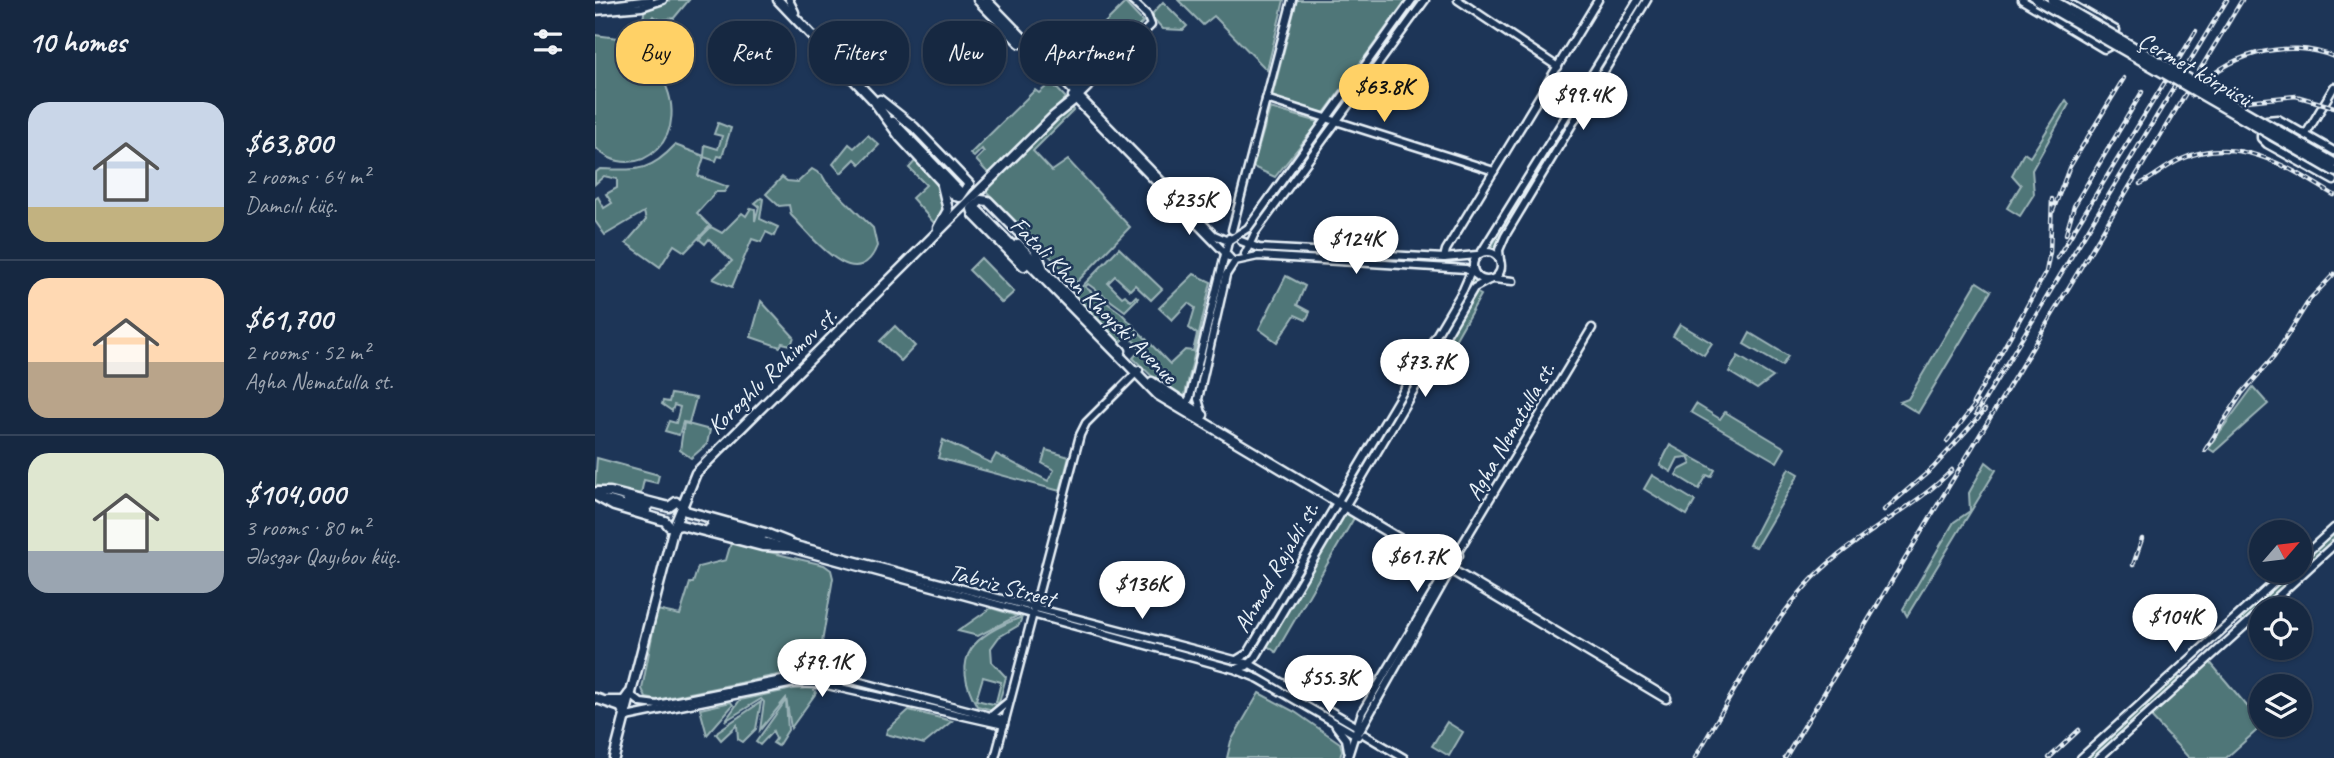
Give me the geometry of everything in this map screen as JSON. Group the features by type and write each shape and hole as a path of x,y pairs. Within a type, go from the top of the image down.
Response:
{"main road":[{"path":"595,9 650,0"},
{"path":"595,9 642,7 663,0"},
{"path":"778,0 878,102 920,132 970,188 958,197 935,174 900,137 878,102 787,0"},
{"path":"978,0 1020,43"},
{"path":"986,0 1075,96 1214,235 1232,245 1246,246 1242,256"},
{"path":"1126,0 1148,21"},
{"path":"1131,0 1148,21"},
{"path":"1292,0 1232,230 1232,245 1194,398 1198,407 1204,415 1450,569 1667,696"},
{"path":"1232,245 1248,228 1412,0"},
{"path":"1181,402 1194,398 1230,265 1242,256 1426,0"},
{"path":"1458,0 1558,66"},
{"path":"1444,258 1446,250 1598,0"},
{"path":"1479,254 1638,0"},
{"path":"1491,279 1500,264 1499,250 1504,236 1647,0"},
{"path":"2022,0 2104,49 2112,45 2116,30 2064,0"},
{"name":"Çermet körpüsü","path":"2038,0 2334,171"},
{"name":"Çermet körpüsü","path":"2052,0 2334,163"},
{"path":"1062,84 1242,256 1452,268 1473,271 1491,279 1513,281 1492,253 1444,258 1232,245"},
{"path":"1075,96 1087,84"},
{"path":"2306,134 2334,87"},
{"name":"Koroghlu Rahimov st.","path":"678,503 699,469 952,221 1075,96"},
{"path":"1266,100 1336,124 1494,171"},
{"name":"Koroghlu Rahimov st.","path":"608,701 621,702 628,697 678,503 695,466 938,228 966,191 878,102"},
{"path":"2334,151 2278,119 2266,120 2260,134 2267,144 2334,181"},
{"path":"2267,144 2268,130 2276,124 2302,136 2306,134"},
{"path":"2290,125 2299,128 2310,125"},
{"path":"935,174 948,203 946,214 938,228"},
{"path":"952,221 980,208 983,191 988,182"},
{"name":"Fatali Khan Khoyski Avenue","path":"980,208 1035,249 1044,271 1137,372 1162,391 1204,415"},
{"name":"Fatali Khan Khoyski Avenue","path":"980,208 1027,269 1049,284 1164,399 1337,496"},
{"name":"Ahmad Rajabli st.","path":"1248,653 1337,496 1463,290 1479,254"},
{"path":"1452,268 1463,279 1463,290"},
{"name":"Ahmad Rajabli st.","path":"1250,664 1257,657 1348,506 1474,288 1491,279"},
{"name":"Agha Nematulla st.","path":"1450,569 1593,328"},
{"path":"995,758 1081,431 1137,372"},
{"path":"596,494 610,492 669,507 678,503 686,511 765,533 787,545"},
{"path":"596,494 648,509"},
{"path":"596,494 614,506 665,521 672,527 681,525 762,546 787,545"},
{"name":"Tabriz Street","path":"710,526 1250,664 1271,674 1359,732 1405,758"},
{"name":"Koroghlu Rahimov st.","path":"614,758 632,696 672,527"},
{"path":"2312,548 2334,528"},
{"path":"2276,597 2334,545"},
{"path":"1348,757 1365,719 1450,569"},
{"path":"1359,732 1450,569"},
{"path":"2081,758 2274,583"},
{"name":"Tabriz Street","path":"1034,610 1234,669 1259,679 1333,723 1359,732"},
{"path":"2234,620 2242,629"},
{"path":"2099,758 2249,622"},
{"path":"1236,660 1248,653 1250,664 1259,679 1271,674"},
{"path":"1257,657 1260,668"},
{"path":"1234,669 1250,664"},
{"path":"632,696 641,703 657,705 825,667 858,686"},
{"path":"818,670 815,677 823,684"},
{"path":"823,684 833,679 831,670"},
{"path":"2178,670 2186,679"},
{"path":"595,698 621,707 626,717 794,683 858,686 950,709 991,716 1004,722"},
{"path":"991,716 1010,700"},
{"path":"1310,710 1317,710 1315,702"},
{"path":"950,709 995,726 1000,738"},
{"path":"983,721 1004,722"},
{"path":"1333,723 1346,738 1348,757"}],"green space":[{"path":"671,0 689,0 674,18 661,20 653,16 650,21 641,21 645,8"},
{"path":"1178,0 1284,0 1267,70 1214,16 1203,25"},
{"path":"1297,0 1406,0 1324,113 1272,97"},
{"path":"1641,0 1644,0 1494,251 1490,249"},
{"path":"1163,2 1187,26 1183,30 1163,29 1153,18 1153,13"},
{"path":"1125,3 1142,21 1107,21"},
{"path":"595,35 616,38 616,84 664,84 669,95 671,116 667,135 657,149 644,159 628,162 611,158 595,147"},
{"path":"1046,84 1053,84 1066,98 991,172 987,172 976,160 984,152 982,149 974,157 970,154 1035,90 1039,93"},
{"path":"2066,100 2069,104 2032,170 2034,194 2020,216 2007,208 2021,185 2012,175 2024,153 2030,157"},
{"path":"1071,107 1074,110 1033,151 1052,171 1068,160 1130,227 1076,283 986,191"},
{"path":"1270,108 1319,122 1275,177 1253,167"},
{"path":"718,123 731,128 722,157 718,156 716,161 704,157 698,176 728,187 724,192 716,192 697,213 710,226 685,252 674,245 660,267 626,243 646,220 644,212 605,235 595,221 595,199 598,197 604,208 612,203 606,194 617,188 617,179 604,176 595,184 595,173 600,169 641,168 657,161 675,145 704,156 705,145 718,149 722,136 714,134"},
{"path":"868,135 879,145 860,164 855,159 841,173 833,164 849,144 854,148"},
{"path":"916,160 941,188 945,207 935,224 912,198 926,185 909,168"},
{"path":"812,169 822,175 873,228 877,246 868,260 858,266 846,264 821,247 791,215 789,205 779,206 766,194 782,177 787,181 798,182"},
{"path":"761,198 760,219 778,227 774,236 766,232 761,242 752,239 732,287 713,279 732,261 709,239 705,244 699,239 711,227 722,233 742,213 746,216 751,208 755,209 755,221 759,206 755,203"},
{"path":"1119,248 1162,289 1151,300 1135,285 1130,290 1115,276 1108,283 1122,297 1125,295 1131,301 1136,296 1138,298 1125,311 1088,284 1085,287 1121,313 1170,364 1185,350 1193,351 1197,334 1189,328 1195,308 1188,303 1172,320 1159,308 1194,274 1211,282 1184,399 1164,388 1133,358 1141,349 1128,335 1119,344 1072,297"},
{"path":"981,258 1014,292 1002,303 969,270"},
{"path":"1286,276 1305,286 1297,305 1310,312 1306,320 1295,315 1277,342 1259,329"},
{"path":"1472,278 1476,281 1349,493 1346,491"},
{"path":"1977,282 1991,291 1918,413 1900,402 1908,399"},
{"path":"1474,291 1481,295 1438,370 1430,366"},
{"path":"761,301 794,337 791,345 782,343 780,347 751,337"},
{"path":"1680,324 1712,343 1704,355 1673,336"},
{"path":"895,326 915,346 901,361 880,341"},
{"path":"1750,333 1788,356 1782,366 1744,344"},
{"path":"1738,356 1773,377 1757,389 1729,372"},
{"path":"2253,387 2268,404 2214,452 2208,448"},
{"path":"671,394 696,398 689,423 683,422 679,435 665,431 669,421 676,423 680,407 674,405 672,411 662,404 663,401 669,402"},
{"path":"1696,404 1720,419 1725,412 1785,448 1777,462 1691,412"},
{"path":"684,423 710,430 707,444 691,458 680,450"},
{"path":"943,440 991,463 996,454 1048,481 1054,470 1042,463 1046,450 1069,457 1060,491 938,458"},
{"path":"1670,445 1715,470 1711,477 1707,475 1699,489 1676,475 1679,470 1691,464 1688,457 1678,458 1671,472 1660,465"},
{"path":"597,458 659,475 657,483 644,480 640,498 595,485"},
{"path":"1986,462 1996,470 1907,616 1903,609 1954,522 1970,511 1969,493"},
{"path":"1789,468 1799,474 1756,547 1749,545"},
{"path":"1652,475 1695,501 1687,515 1644,489"},
{"path":"1346,513 1354,518 1276,652 1266,645"},
{"path":"2334,532 2334,541 2312,561 2312,552"},
{"path":"731,543 824,565 831,570 833,578 819,660 807,669 656,700 646,698 642,689 657,610 680,615 698,567 726,560"},
{"path":"2278,583 2288,583 2273,597 2262,597"},
{"path":"991,608 1017,616 978,636 958,631"},
{"path":"2249,609 2249,618 2244,623 2239,618"},
{"path":"1022,617 1019,625 999,637 991,648 992,662 1006,677 999,703 996,702 1001,682 983,677 976,700 998,705 997,708 993,710 977,706 965,673 966,660 971,649 991,631"},
{"path":"2209,661 2249,708 2250,737 2226,758 2189,758 2151,717"},
{"path":"2176,674 2181,680 2096,758 2085,758"},
{"path":"813,688 816,693 791,728 786,698 760,730 764,702 761,699 725,721 740,700 793,689"},
{"path":"1259,693 1295,712 1340,743 1340,758 1227,758 1231,741"},
{"path":"786,700 788,730 778,746 773,743 776,739 773,731 760,745 756,742"},
{"path":"731,702 733,705 707,735 700,709"},
{"path":"761,702 756,729 743,742 738,739 737,725 721,740 716,734 718,731"},
{"path":"909,710 952,721 924,744 886,734"},
{"path":"1447,722 1463,732 1449,756 1432,746"}],"tunnel":[{"path":"649,506 711,523"},
{"path":"647,511 709,528"}],"railway":[{"path":"1976,414 2227,0"},
{"path":"1785,758 2242,0"},
{"path":"2057,258 2196,31"},
{"path":"2192,96 2220,69 2257,53 2296,49 2316,51 2334,57"},
{"path":"2053,211 2069,168 2124,78"},
{"path":"2066,234 2074,206 2142,92"},
{"path":"2247,101 2296,96 2334,107"},
{"path":"2140,184 2182,159 2203,152 2223,150 2242,152 2280,164 2334,195"},
{"path":"1973,403 2046,272 2050,252 2052,199"},
{"path":"2205,450 2242,393 2274,357 2310,299 2334,274"},
{"path":"1947,441 1977,402"},
{"path":"1884,510 1933,468 1985,410"},
{"path":"1695,758 1755,655 1808,583 1843,551 1923,495 1952,470"},
{"path":"2133,565 2142,539"},
{"path":"2049,758 2079,730"}]}
